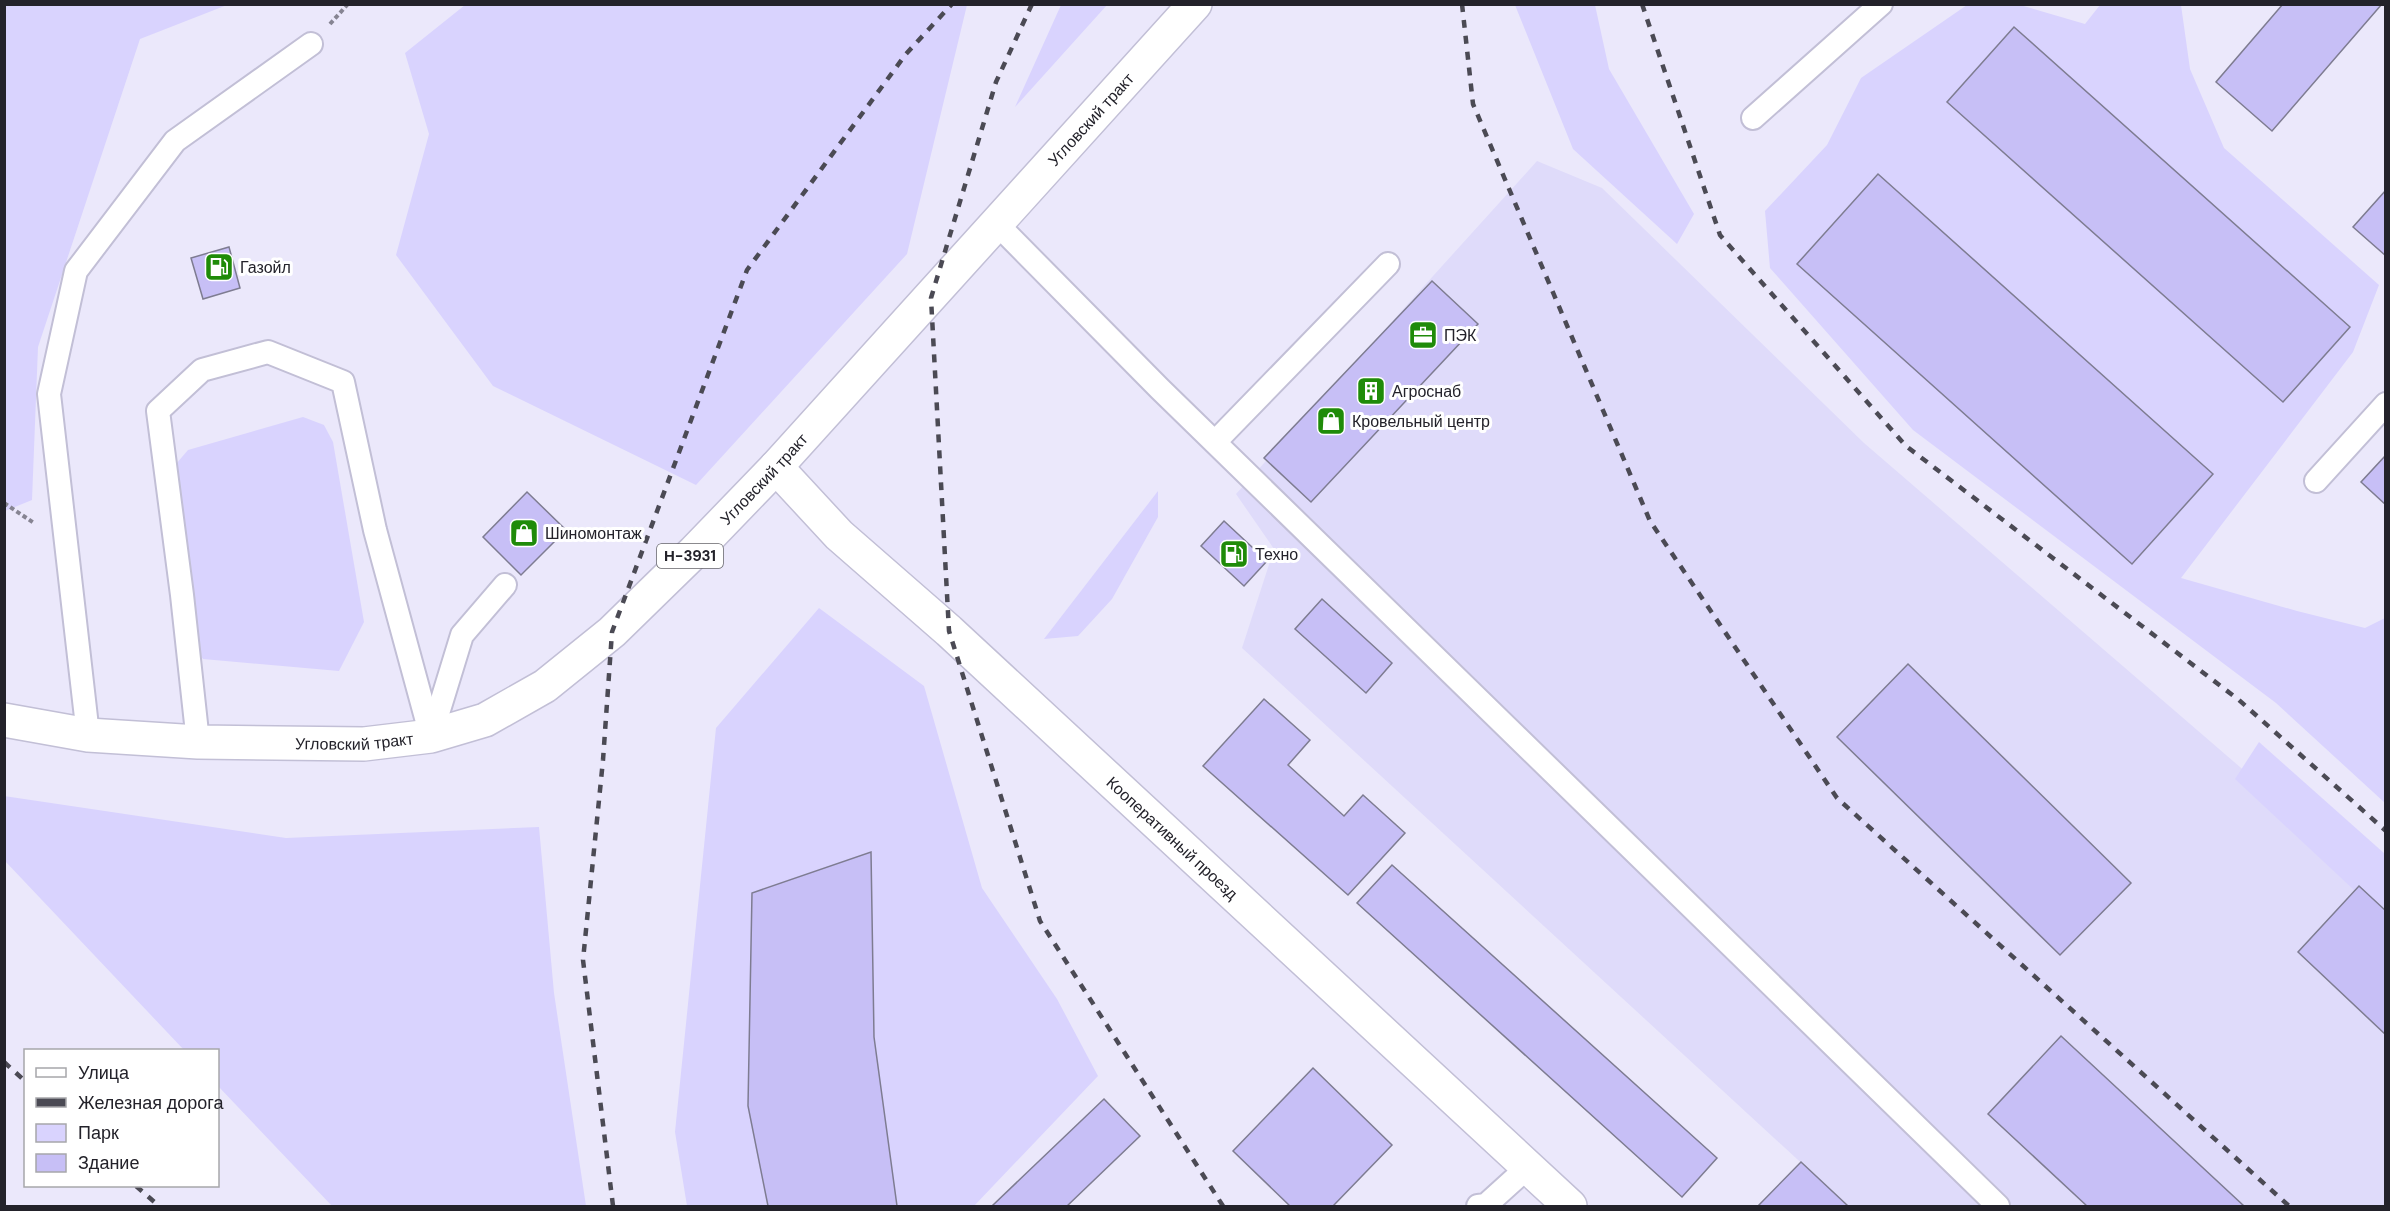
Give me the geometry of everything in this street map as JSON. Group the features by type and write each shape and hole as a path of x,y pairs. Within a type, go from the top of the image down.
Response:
{"main road":[{"name":"Угловский тракт","path":"4,720 88,735 198,742 364,744 430,736 485,720 545,686 612,632 776,467 1195,4"},
{"name":"Кооперативный проезд","path":"776,467 839,535 957,639 1570,1206"}],"lane":[{"path":"1753,118 1881,4"},
{"path":"88,735 49,394 76,271 174,141 311,44"},
{"path":"997,224 1215,442 1998,1206"},
{"path":"1215,442 1388,264"},
{"path":"198,742 158,411 202,370 268,352 344,382 375,530 430,736"},
{"path":"2316,481 2385,404"},
{"path":"430,736 462,635 505,585"},
{"path":"1478,1206 1486,1205 1528,1167"}],"shaded area":[{"path":"1537,161 1602,188 1864,443 2385,892 2385,1206 1848,1206 1242,648 1274,549 1236,494"}],"green space":[{"path":"5,4 227,5 140,39 38,347 32,500 5,511"},
{"path":"465,5 967,5 907,254 696,485 493,386 396,255 429,134 405,53"},
{"path":"1061,5 1107,5 1015,107"},
{"path":"1515,5 1595,5 1609,69 1694,214 1677,244 1573,149"},
{"path":"1967,5 2020,5 2085,24 2100,5 2181,5 2190,69 2224,148 2379,285 2353,352 2181,578 2365,628 2385,618 2385,803 2276,703 1913,430 1770,268 1765,211 1827,145 1861,78"},
{"path":"303,417 324,425 333,442 364,622 339,671 203,659 193,647 176,464 188,450"},
{"path":"1158,491 1158,517 1112,599 1078,636 1044,639"},
{"path":"819,608 924,686 982,888 1057,999 1098,1076 974,1206 687,1206 675,1132 716,728"},
{"path":"2259,742 2385,854 2385,919 2235,779"},
{"path":"4,796 286,838 539,827 554,993 586,1206 332,1206 219,1087 219,1049 183,1049 5,861"}],"building":[{"path":"2283,4 2382,4 2272,131 2216,82"},
{"path":"2014,27 2350,327 2283,402 1947,102"},
{"path":"1878,174 2213,474 2132,564 1797,264"},
{"path":"2386,190 2386,256 2353,227"},
{"path":"229,247 240,288 203,299 191,258"},
{"name":"Агроснаб","path":"1432,281 1478,324 1311,502 1264,458"},
{"path":"2386,455 2386,505 2361,482"},
{"name":"Шиномонтаж","path":"527,492 566,530 521,575 483,537"},
{"name":"Техно","path":"1224,521 1267,561 1244,586 1201,546"},
{"path":"1322,599 1392,663 1366,693 1295,629"},
{"path":"1908,664 2131,883 2060,955 1837,737"},
{"path":"1264,699 1310,740 1288,765 1344,816 1363,795 1405,833 1348,895 1203,766"},
{"path":"871,852 874,1037 897,1206 768,1206 748,1106 752,893"},
{"path":"1392,865 1717,1158 1682,1197 1357,903"},
{"path":"2359,886 2386,911 2386,1035 2298,952"},
{"path":"2061,1036 2244,1206 2087,1206 1988,1114"},
{"path":"1313,1068 1392,1145 1333,1206 1290,1206 1233,1151"},
{"path":"1104,1099 1140,1136 1067,1206 992,1206"},
{"path":"1801,1162 1848,1206 1758,1206"}],"railway":[{"path":"613,1206 583,960 603,760 612,632 747,270 906,54 952,4"},
{"path":"1032,4 996,82 931,298 949,631 1040,921 1223,1206"},
{"path":"1462,4 1473,104 1650,521 1837,798 2289,1206"},
{"path":"1642,4 1720,235 1906,446 2239,700 2386,831"},
{"path":"4,1062 24,1080"},
{"path":"137,1187 159,1206"}],"place":[{"name":"Газойл","path":"219,267"},
{"name":"ПЭК","path":"1423,335"},
{"name":"Агроснаб","path":"1371,391"},
{"name":"Кровельный центр","path":"1331,421"},
{"name":"Шиномонтаж","path":"524,533"},
{"name":"Техно","path":"1234,554"}]}
